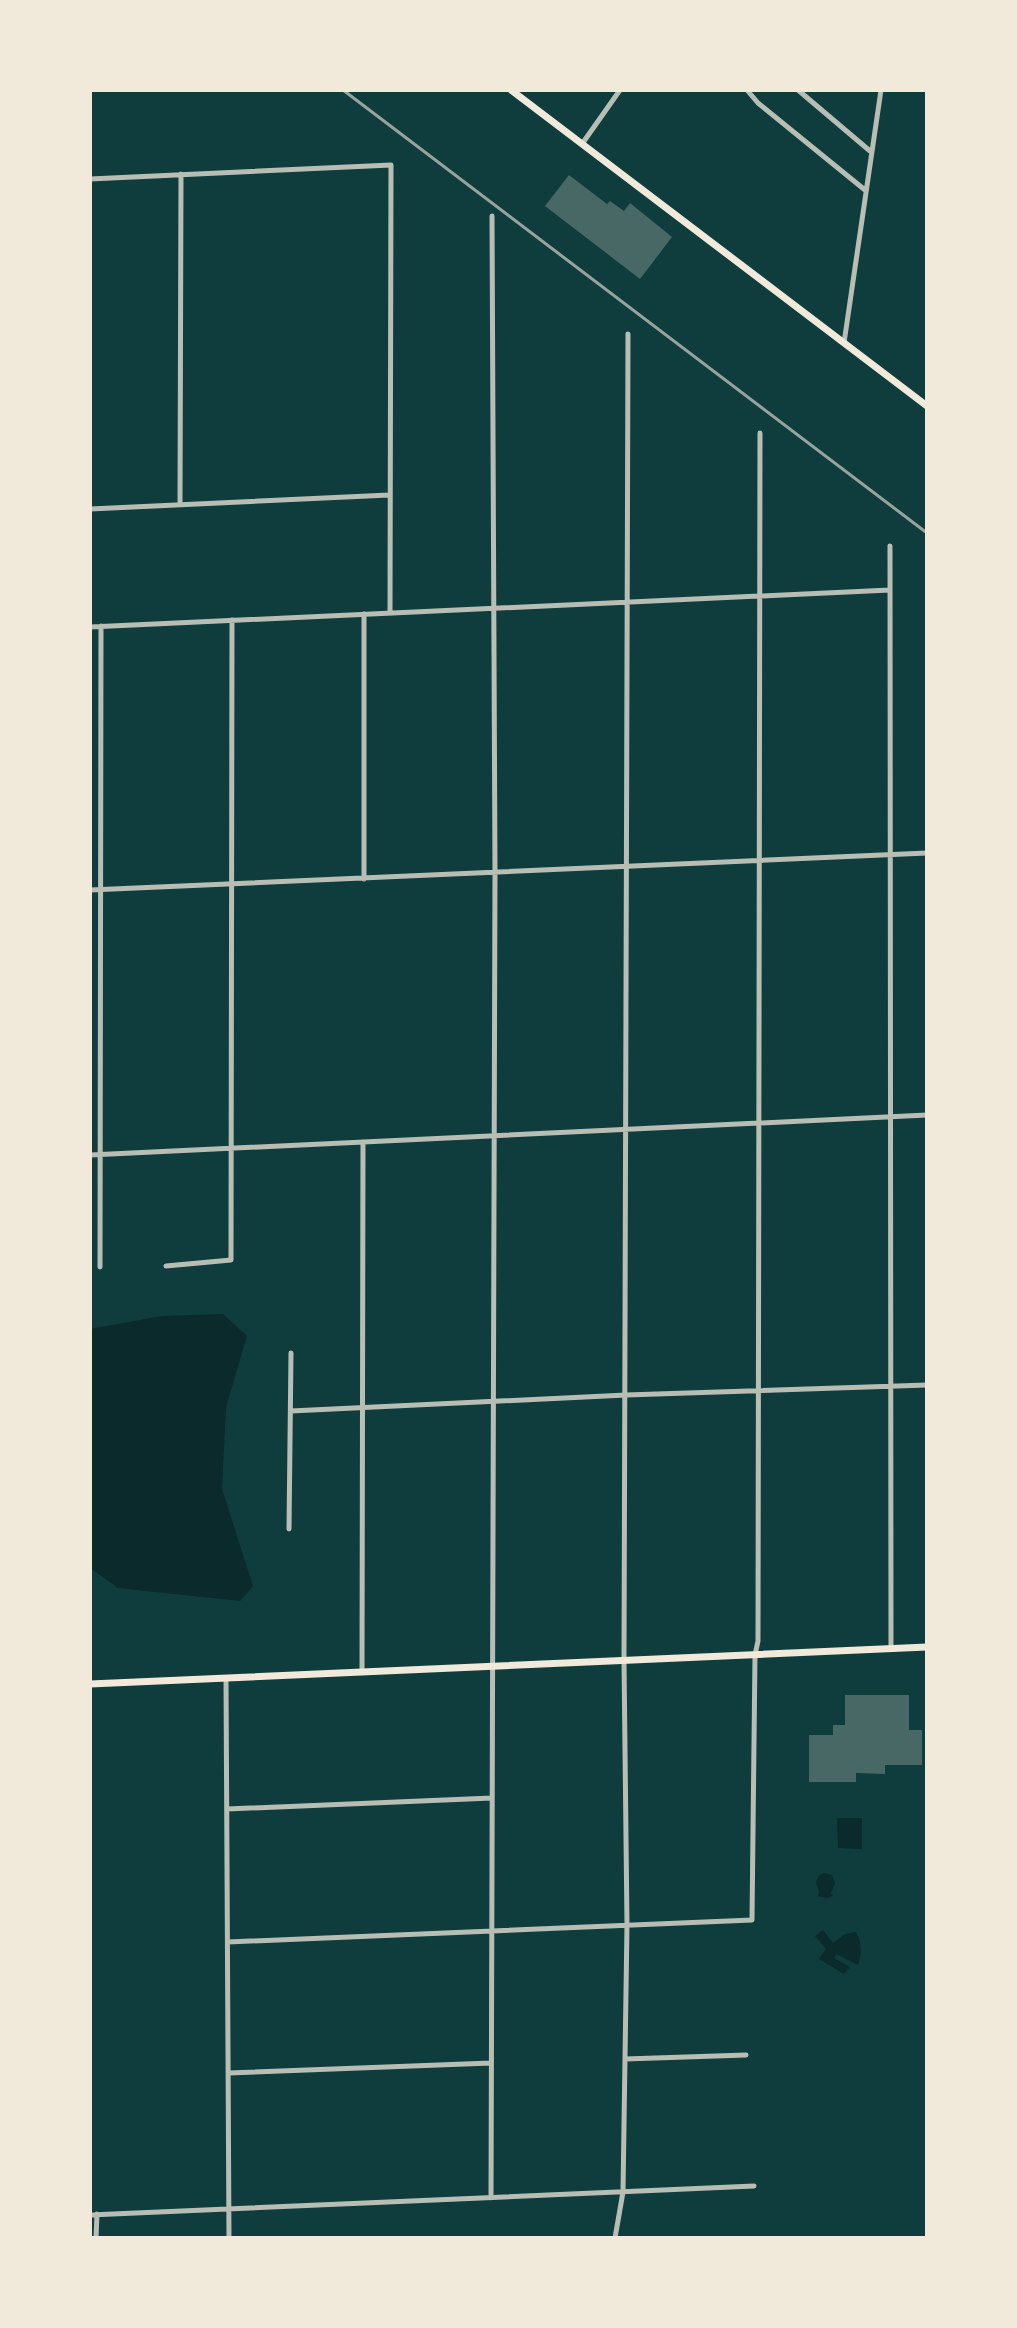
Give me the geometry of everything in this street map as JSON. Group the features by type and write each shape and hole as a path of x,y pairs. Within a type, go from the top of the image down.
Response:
{"main road":[{"path":"511,90 927,406"},
{"path":"90,1684 927,1647"}],"street":[{"path":"582,144 620,90"},
{"path":"747,90 758,103 866,191"},
{"path":"798,90 871,151"},
{"path":"844,343 881,90"},
{"path":"90,179 391,165 390,613"},
{"path":"180,505 181,174"},
{"path":"491,2198 495,1136 492,216"},
{"path":"615,2238 623,2192 627,1925 624,1661 628,334"},
{"path":"228,1942 752,1920 755,1655 758,1641 760,433"},
{"path":"90,509 389,495"},
{"path":"890,546 891,1649"},
{"path":"90,627 890,590"},
{"path":"364,614 364,879"},
{"path":"166,1266 231,1260 232,620"},
{"path":"100,1267 101,626"},
{"path":"90,890 927,853"},
{"path":"90,1155 927,1115"},
{"path":"362,1672 363,1142"},
{"path":"289,1529 291,1353"},
{"path":"291,1411 927,1385"},
{"path":"226,1678 229,2238"},
{"path":"227,1809 492,1798"},
{"path":"625,2059 746,2055"},
{"path":"229,2073 491,2063"},
{"path":"96,2238 93,2215 754,2186"}],"water":[{"path":"223,1314 247,1336 226,1407 222,1489 253,1586 240,1601 118,1588 90,1568 90,1329 162,1316"},
{"path":"837,1818 862,1818 862,1849 838,1848"},
{"path":"819,1875 832,1875 835,1883 831,1893 833,1896 827,1898 818,1896 816,1882"},
{"path":"823,1930 833,1943 845,1934 856,1932 861,1948 858,1965 836,1954 834,1958 850,1967 844,1974 819,1959 826,1949 815,1936"}],"building":[{"path":"569,175 607,204 610,201 624,211 630,203 672,237 640,279 545,206"},
{"path":"845,1695 909,1695 909,1730 922,1730 922,1765 885,1765 885,1774 856,1773 856,1782 809,1782 809,1735 833,1735 833,1725 845,1725"}],"railway":[{"path":"343,90 927,533"}]}
